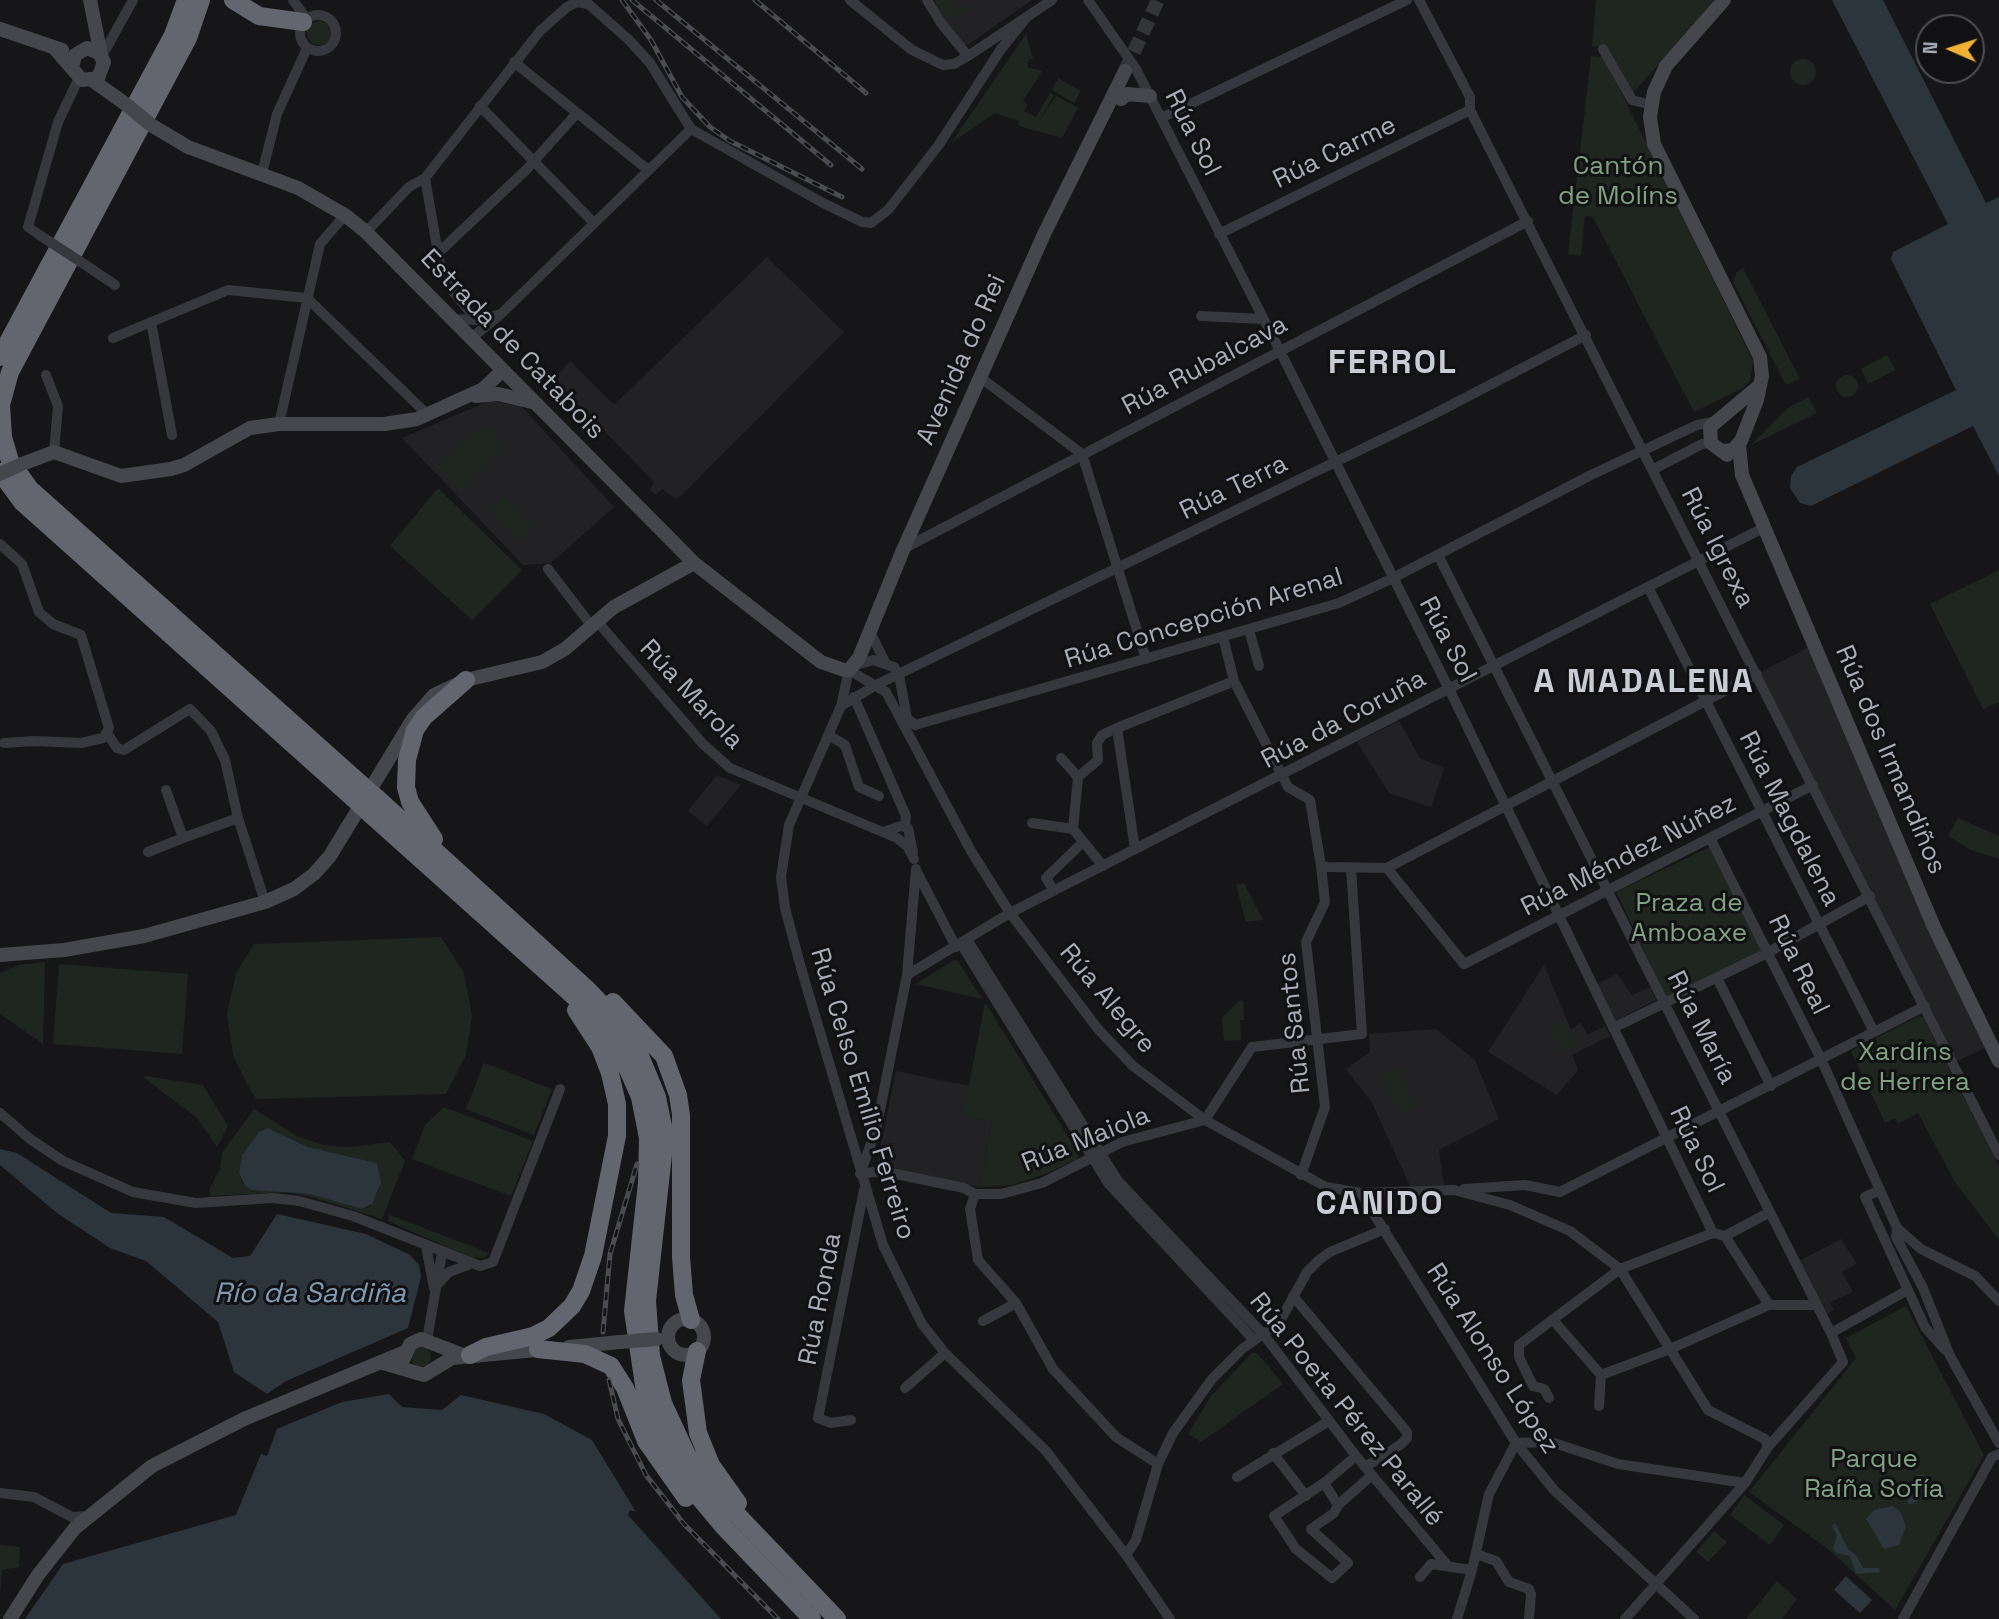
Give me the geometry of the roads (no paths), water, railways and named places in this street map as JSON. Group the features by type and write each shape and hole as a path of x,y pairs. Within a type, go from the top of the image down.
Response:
{"highway":[{"path":"0,357 179,22 184,0"},
{"path":"201,0 188,37 9,372 1,405 3,437 10,461 30,489 373,806 524,953 600,1022 622,1056 640,1097 648,1138 647,1183 633,1311 640,1375 657,1428 692,1489 723,1527 815,1613 845,1619"},
{"path":"233,0 259,16 305,20"},
{"path":"0,473 22,502 358,792"},
{"path":"446,860 410,802 405,772 415,730 434,706 466,680"},
{"path":"373,806 446,860 526,932 614,1017 638,1051 657,1097 665,1136 647,1301 648,1334 655,1374 663,1403 687,1455 706,1482 767,1546"},
{"path":"526,932 614,1002 649,1036 664,1056 673,1075 681,1115 681,1257 684,1295 691,1320"},
{"path":"467,1355 486,1347 533,1336 550,1328 572,1306 581,1291 593,1256 617,1136 617,1104 611,1073 600,1047 584,1019 524,953"},
{"path":"538,1349 585,1354 611,1366 625,1388 646,1441 667,1474 726,1542 815,1613 837,1619"},
{"path":"697,1351 691,1380 698,1433 711,1465 815,1613"}],"main road":[{"path":"90,0 97,31 102,56 87,75 75,55 97,31"},
{"path":"1724,0 1667,66 1651,105 1654,144 1760,357 1761,382 1757,400 1741,438 1733,450 1716,447 1708,432 1716,420 1755,391 1761,382"},
{"name":"Estrada de Catabois","path":"0,29 54,49 114,93 151,125 188,147 298,188 345,215 366,232 506,377 694,563 821,662 834,669 849,670"},
{"name":"Estrada de Catabois","path":"54,49 94,50 102,56"},
{"path":"1075,169 1091,157 1121,99 1131,70"},
{"name":"Avenida do Rei","path":"849,670 859,658 903,550 1075,169 1131,70"},
{"path":"1121,99 1127,94 1150,96"},
{"path":"498,394 506,377"},
{"path":"0,473 54,452 111,475 127,476 184,465 241,431 279,424 384,424 408,421 428,415 506,377"},
{"path":"468,397 498,394 531,402"},
{"path":"1716,420 1734,419 1741,438"},
{"name":"Rúa dos Irmandiños","path":"1741,438 1742,475"},
{"name":"Rúa dos Irmandiños","path":"1716,447 1742,475 1934,927 1999,1061"},
{"path":"0,955 144,936 265,902 304,882 323,864 422,707 442,689 466,680 542,662 565,649 614,607 694,563"},
{"path":"383,1363 424,1375 467,1355 663,1339 676,1352 687,1354 697,1351 704,1336 700,1326 691,1320 675,1323 663,1339"},
{"path":"10,1619 65,1540 88,1516 152,1466 257,1413 383,1363 405,1352 415,1341 431,1343 467,1355"},
{"path":"431,1343 440,1356 437,1367"},
{"path":"405,1352 404,1360 410,1370"}],"street":[{"path":"102,56 133,0"},
{"path":"293,0 305,20 300,38 307,48 325,50 336,36 330,19 318,15 305,20"},
{"path":"850,0 912,51 932,61 954,64 1052,0"},
{"path":"927,0 941,23 968,56"},
{"name":"Rúa Sol","path":"1088,0 1150,96 1280,351 1391,579 1449,689 1713,1233"},
{"path":"1161,118 1407,0"},
{"name":"Rúa Igrexa","path":"1419,0 1470,97 1470,110 1814,785 1999,1156"},
{"path":"366,232 409,187 425,178 514,62 567,7 577,2 586,2 650,63 691,129 823,203 862,222 871,223 888,210 938,146 990,66 1026,18"},
{"path":"262,173 277,114 307,48"},
{"path":"1603,49 1632,100 1651,105"},
{"path":"968,56 983,55 990,66"},
{"path":"514,62 647,169"},
{"path":"87,75 58,122 28,227 115,285"},
{"path":"480,106 594,223"},
{"name":"Rúa Carme","path":"1219,234 1470,110"},
{"path":"436,256 578,113"},
{"path":"470,339 501,314 691,129"},
{"path":"425,178 436,256 450,288 477,320"},
{"path":"279,424 320,244 345,215"},
{"name":"Rúa Rubalcava","path":"903,550 1528,221"},
{"path":"113,338 228,290 307,298 428,415"},
{"path":"451,319 477,320 501,314"},
{"path":"1201,316 1262,319"},
{"path":"151,322 172,435"},
{"name":"Rúa Terra","path":"876,685 1118,569 1586,335"},
{"path":"46,375 58,406 54,452"},
{"path":"981,378 1082,454 1146,659"},
{"name":"Rúa Concepción Arenal","path":"915,725 1339,603 1644,450 1697,425 1716,420"},
{"path":"1654,469 1702,444 1716,447"},
{"name":"Rúa da Coruña","path":"907,975 1010,913 1283,776 1765,527"},
{"path":"0,544 22,564 39,612 53,624 81,635 109,728 103,738 81,743 4,743"},
{"path":"0,556 11,555"},
{"name":"Rúa María","path":"1438,555 1817,1304 1843,1362 1768,1447"},
{"name":"Rúa Marola","path":"548,569 702,744 730,768 883,832 902,834"},
{"name":"Rúa Magdalena","path":"1648,587 1874,1032"},
{"path":"1249,630 1259,666"},
{"path":"870,632 886,664"},
{"path":"1223,637 1234,681 1283,776"},
{"path":"849,670 867,660 894,667 899,676 907,718 915,725 908,736"},
{"path":"849,670 876,685"},
{"name":"Rúa Celso Emilio Ferreiro","path":"849,670 841,706 789,825 783,852 782,896 864,1189 883,1245 922,1324 945,1353 1046,1451 1126,1555 1170,1619"},
{"path":"1321,866 1387,868 1552,779 1757,674"},
{"path":"1103,866 1073,829 1078,777 1098,760 1097,743 1102,735 1234,681"},
{"path":"841,706 876,685"},
{"name":"Rúa Alegre","path":"876,685 886,692 908,736 1010,913 1098,1029 1133,1066 1205,1120 1326,1187 1361,1193 1454,1190"},
{"path":"854,697 906,816 902,834 915,864 907,975 876,1130 860,1174"},
{"path":"107,733 117,748 124,750 190,709 211,731 225,760 237,818 265,902"},
{"path":"1117,728 1135,849"},
{"path":"828,736 845,745 859,787 880,796"},
{"path":"1061,758 1078,777"},
{"name":"Rúa Santos","path":"1283,776 1288,787 1310,800 1325,902 1306,942 1325,1107 1301,1175"},
{"name":"Rúa Méndez Núñez","path":"1387,868 1464,964 1814,785"},
{"path":"166,790 183,838"},
{"path":"148,852 237,818"},
{"path":"1032,823 1073,829"},
{"name":"Rúa Real","path":"1710,838 1821,1059 1873,1170 1878,1191 1897,1227"},
{"path":"1054,891 1046,878 1083,842"},
{"name":"Rúa Poeta Pérez Parallé","path":"915,864 962,944 1096,1156 1259,1337 1448,1566"},
{"path":"1205,1120 1252,1047 1363,1034 1351,868"},
{"path":"1613,1028 1768,952 1870,896"},
{"path":"0,963 18,954"},
{"path":"1717,978 1771,1086"},
{"path":"1454,1190 1524,1185 1560,1192 1925,1006"},
{"path":"0,1113 30,1139 63,1161 133,1192 196,1203 273,1198 299,1201 352,1216 470,1265 484,1266 493,1262 560,1089"},
{"name":"Rúa Maiola","path":"860,1174 881,1171 964,1188 975,1194 1001,1194 1042,1183 1122,1142 1205,1120"},
{"name":"Rúa Ronda","path":"851,1420 831,1423 818,1418 864,1189"},
{"path":"1454,1190 1510,1205 1570,1231 1620,1269 1708,1410 1765,1439 1768,1447 1745,1483 1625,1619"},
{"path":"1878,1191 1865,1197 1906,1291 1925,1327 1950,1356"},
{"name":"Rúa Alonso López","path":"1361,1193 1516,1443 1554,1490 1694,1619"},
{"path":"975,1194 970,1209 978,1260 1016,1303 1053,1369 1116,1437 1158,1464"},
{"path":"1549,1398 1544,1389 1534,1385 1518,1351 1519,1345 1620,1269 1713,1233 1725,1236 1770,1212"},
{"path":"1897,1227 1921,1249 1975,1276 1999,1301"},
{"path":"1897,1227 1896,1237 1923,1288 1950,1356 1999,1443"},
{"path":"1126,1555 1136,1540 1158,1464 1173,1433 1212,1379 1279,1323 1307,1272 1319,1259 1385,1229"},
{"path":"1725,1236 1769,1305"},
{"path":"426,1246 434,1289"},
{"path":"431,1343 434,1289 442,1253"},
{"path":"434,1289 449,1272 470,1265"},
{"path":"1831,1333 1906,1291"},
{"path":"1293,1296 1407,1432 1407,1438 1368,1471 1334,1513 1311,1529 1348,1563 1332,1578 1296,1549 1274,1517 1324,1483 1356,1456"},
{"path":"983,1321 1016,1303"},
{"path":"1601,1375 1670,1349 1769,1305 1817,1304"},
{"path":"1553,1320 1601,1375 1599,1406"},
{"path":"905,1388 945,1353"},
{"path":"1237,1477 1273,1452 1329,1421"},
{"path":"1457,1619 1472,1570 1489,1494 1516,1443 1551,1442 1618,1464 1745,1483"},
{"path":"1273,1452 1306,1496"},
{"path":"1903,1619 1992,1457 1999,1454"},
{"path":"1324,1483 1338,1505"},
{"path":"0,1493 34,1497 72,1517 88,1516"},
{"path":"61,1513 65,1540"},
{"path":"1476,1554 1496,1561 1509,1582 1529,1589 1529,1618"},
{"path":"1420,1577 1431,1564 1472,1570"}],"water":[{"path":"1832,0 1883,0 1915,63 1915,84 1926,84 1986,203 1999,197 1999,476 1973,426 1811,506 1800,503 1790,488 1791,476 1797,467 1956,390 1891,259 1893,252 1948,224"},
{"path":"268,1128 308,1147 377,1163 381,1183 372,1204 362,1209 309,1194 252,1190 245,1186 239,1173 242,1155 259,1132"},
{"name":"Río da Sardiña","path":"0,1149 17,1153 111,1213 164,1217 233,1258 250,1256 277,1214 366,1234 410,1255 419,1265 421,1277 408,1328 286,1381 267,1394 234,1372 218,1322 146,1261 110,1248 57,1213 0,1165"},
{"path":"389,1394 402,1407 442,1410 461,1395 544,1414 592,1440 636,1512 630,1510 628,1515 721,1619 25,1619 63,1564 236,1515 261,1454 267,1456 277,1429 342,1402"},
{"path":"1917,1475 1923,1475 1928,1483 1921,1499 1909,1505 1907,1500 1915,1489"},
{"path":"1893,1506 1900,1511 1906,1526 1899,1545 1884,1549 1866,1519 1874,1510"},
{"path":"1835,1523 1848,1549 1856,1555 1863,1568 1879,1568 1880,1572 1856,1574 1850,1556 1836,1553 1833,1548 1837,1535 1832,1526"},
{"path":"1846,1576 1872,1600 1860,1613 1834,1590"}],"tunnel":[{"path":"1125,71 1158,0"}],"railway":[{"path":"622,0 651,40 682,97 710,127 730,141 842,197"},
{"path":"632,0 831,165"},
{"path":"656,0 862,169"},
{"path":"755,0 866,93"},
{"path":"603,1332 610,1254 637,1164"},
{"path":"609,1380 618,1419 646,1475 684,1524 778,1619"}],"district":[{"name":"FERROL","path":"1393,364"},
{"name":"A MADALENA","path":"1644,683"},
{"name":"CANIDO","path":"1380,1205"}],"park label":[{"name":"Cantón de Molíns","path":"1618,182"},
{"name":"Praza de Amboaxe","path":"1689,919"},
{"name":"Xardíns de Herrera","path":"1905,1068"},
{"name":"Parque Raíña Sofía","path":"1874,1475"}]}
